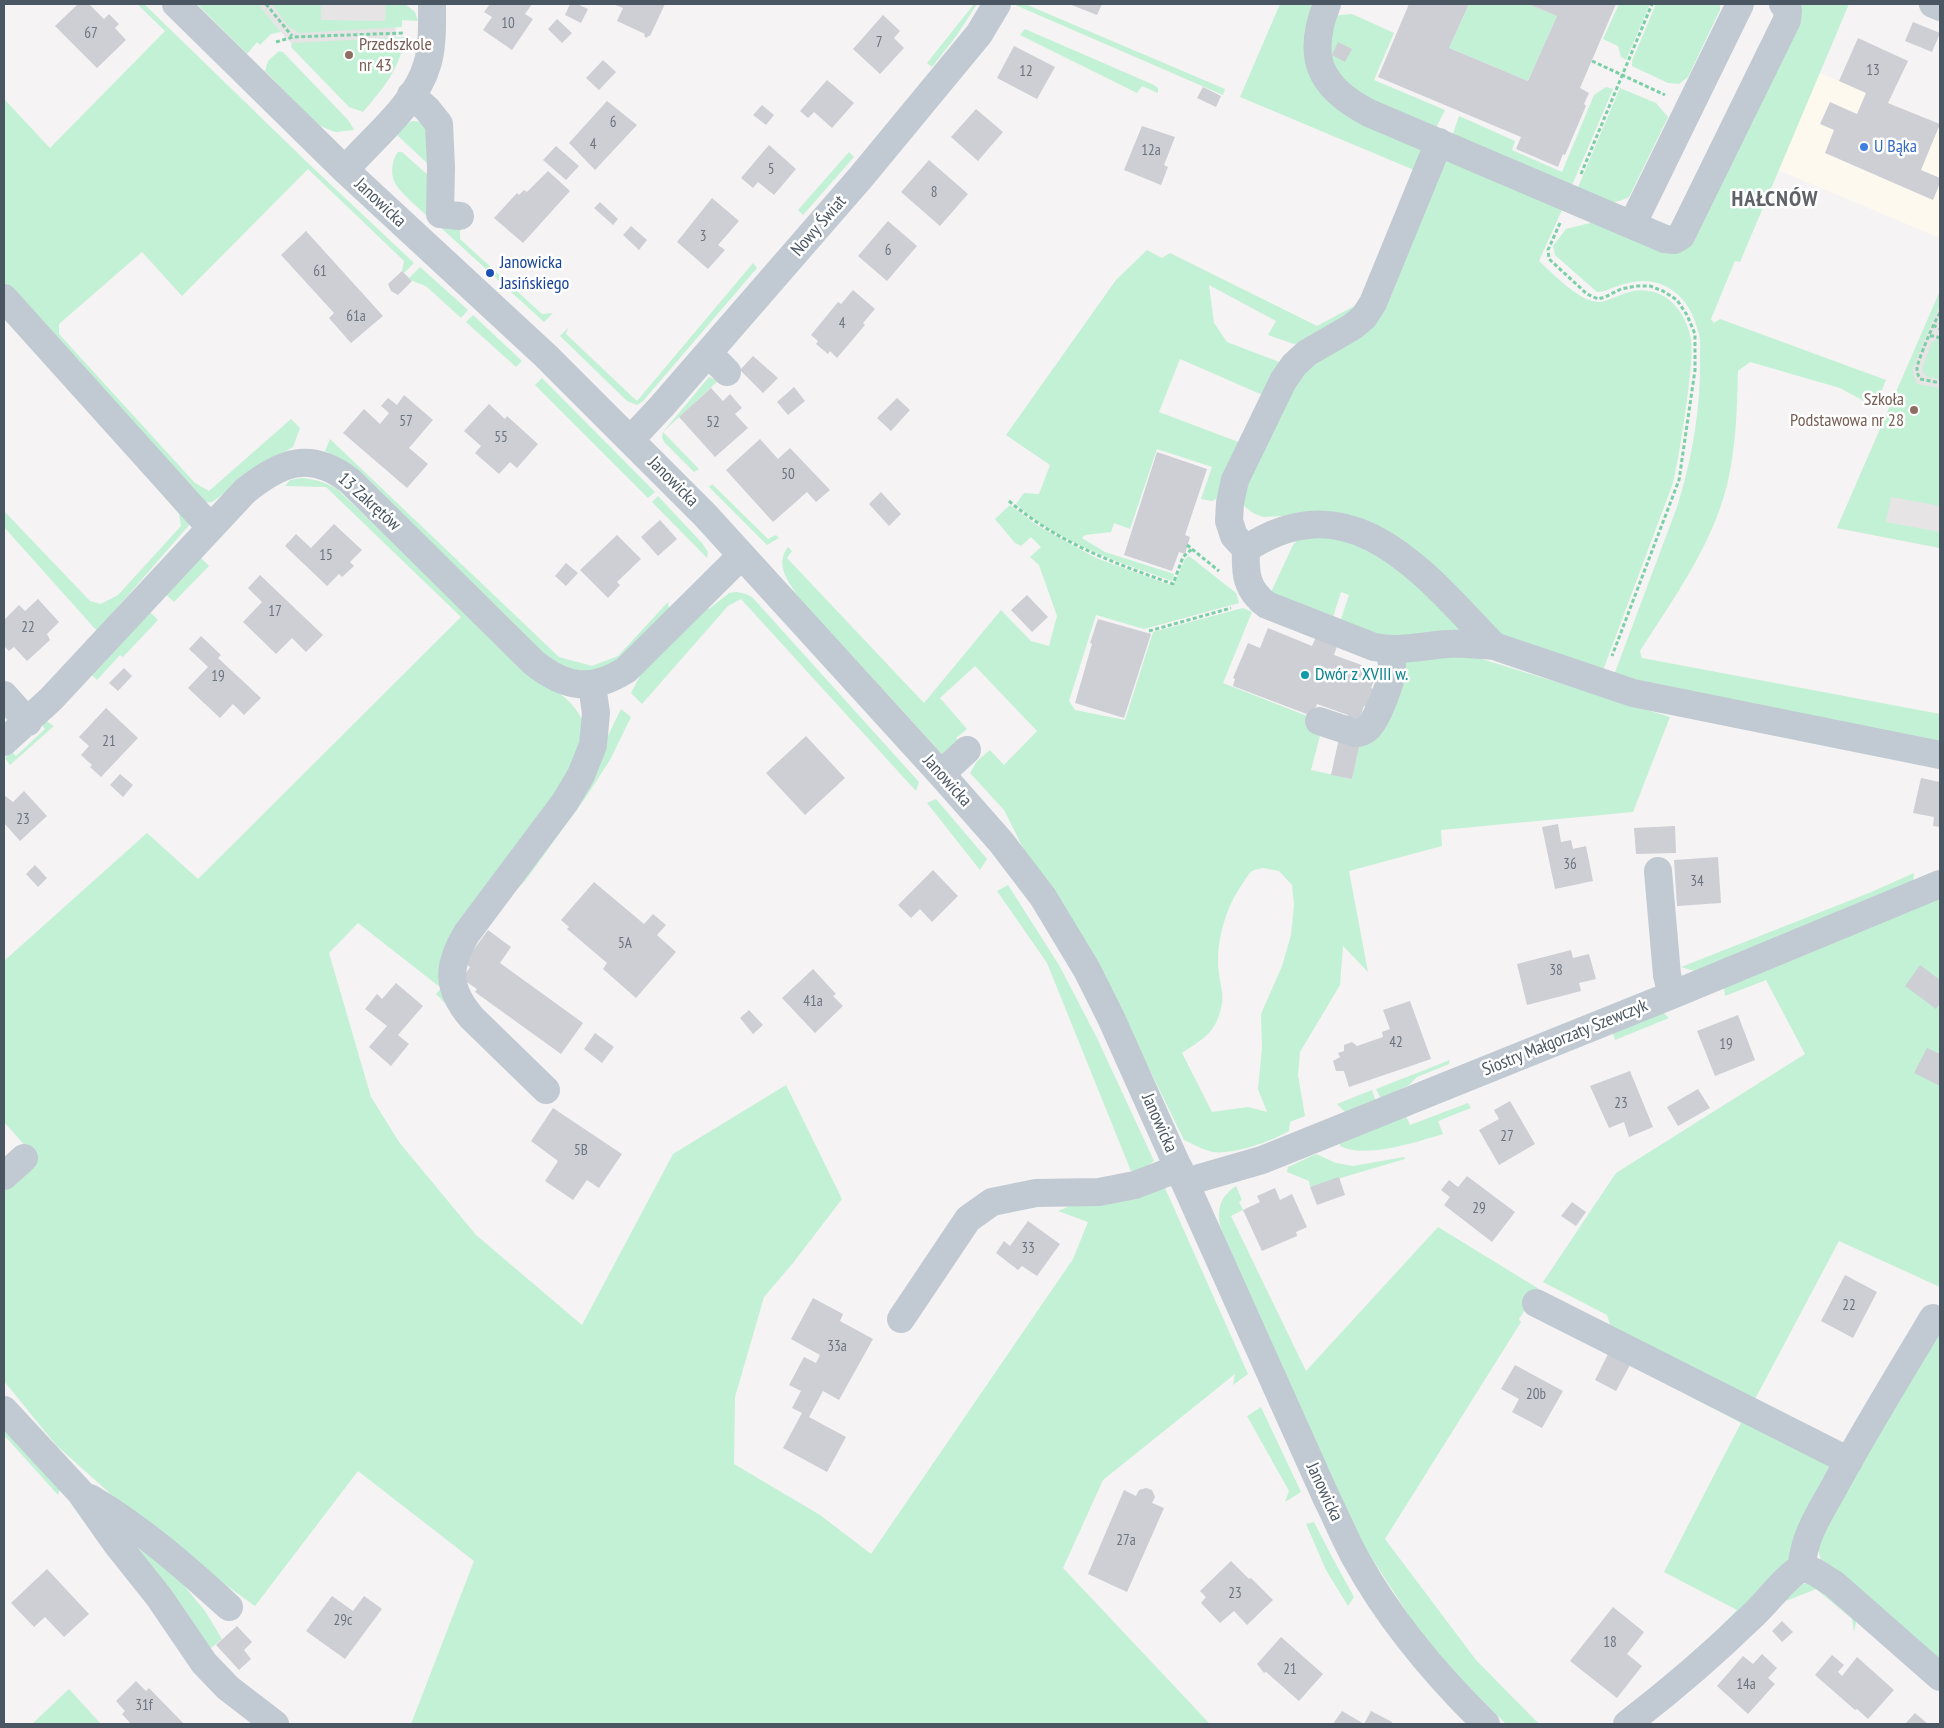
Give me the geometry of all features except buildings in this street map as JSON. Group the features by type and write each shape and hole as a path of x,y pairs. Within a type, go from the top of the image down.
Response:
{"street":[{"name":"Janowicka","path":"176,4 345,170 528,338 705,515 941,774 1001,842 1043,897 1064,931 1111,1018 1326,1497 1356,1558 1401,1628 1430,1664 1486,1724"},
{"path":"345,170 394,117 423,76 430,56 432,4"},
{"name":"Nowy Świat","path":"631,440 880,154 979,34 997,4"},
{"path":"1327,4 1317,34 1317,48 1323,74 1341,97 1369,113 1665,239 1674,240 1682,236 1787,20 1788,10 1784,4"},
{"path":"1632,225 1740,4"},
{"path":"1933,4 1940,7"},
{"path":"411,95 427,109 439,124 442,167 440,214 460,216"},
{"path":"1439,142 1373,303 1364,317 1352,327 1307,353 1294,365 1283,381 1235,480 1230,503 1229,521 1234,536 1246,549 1248,582 1257,598 1267,605 1374,647 1390,650 1447,644 1494,646 1633,693 1940,754"},
{"path":"4,298 210,527"},
{"path":"708,353 727,372"},
{"name":"13 Zakrętów","path":"4,742 52,699 245,491 278,468 294,462 309,462 323,465 340,472 534,664 560,680 573,684 592,685 610,680 626,670 741,556"},
{"path":"1246,549 1264,537 1282,530 1302,526 1335,526 1375,538 1413,564 1494,646"},
{"path":"1319,721 1355,733 1360,733 1369,727 1389,683 1392,670 1390,650"},
{"path":"546,1090 461,1006 452,982 452,968 455,956 467,933 565,802 581,775 589,758 594,738 596,713 592,685"},
{"path":"4,695 28,722"},
{"path":"941,774 967,750"},
{"path":"1658,871 1667,974 1672,995"},
{"name":"Siostry Małgorzaty Szewczyk","path":"901,1320 968,1219 992,1202 1036,1193 1099,1192 1262,1160 1672,995 1940,884"},
{"path":"1536,1303 1849,1461"},
{"path":"1627,1724 1668,1693 1712,1655 1760,1609 1793,1573 1802,1567 1812,1528 1933,1318"},
{"path":"4,1410 80,1492 116,1543 159,1597 204,1663 228,1688 275,1724"},
{"path":"80,1492 116,1513 147,1536 175,1558 229,1607"},
{"path":"1802,1567 1815,1572 1834,1584 1940,1677"}],"path":[{"path":"266,4 292,37"},
{"path":"1602,683 1679,480 1695,370 1695,334 1687,315 1677,300 1663,291 1650,286 1636,286 1621,289 1605,298 1598,299 1592,297 1550,259 1548,250 1652,4"},
{"path":"276,42 292,37 396,32"},
{"path":"1592,61 1671,98"},
{"path":"1940,313 1933,325 1919,362 1918,376 1923,381 1940,383"},
{"path":"1933,325 1940,329"},
{"path":"1930,336 1940,338"},
{"path":"1009,501 1038,524 1098,556 1173,584 1183,557 1192,549"},
{"path":"1149,631 1240,605 1257,598"}],"shaded area":[{"name":"Przedszkole nr 43","path":"258,4 395,4 396,38 392,66 354,104 286,38"},
{"name":"U Bąka","path":"1820,73 1940,124 1940,238 1778,170"},
{"name":"Szkoła Podstawowa nr 28","path":"1940,291 1940,548 1837,528"}],"green space":[{"path":"137,4 144,4 414,263 404,273 402,271 404,261 308,169 182,296 142,252 59,324 59,334 195,483 209,491 291,419 300,428 293,447 212,502 203,503 4,287 4,99 50,148 165,31"},
{"path":"197,4 258,4 281,32 271,34 260,45 257,42 247,54"},
{"path":"272,4 321,4 321,20 385,21 386,4 405,4 415,12 418,21 402,20 402,27 299,33 288,26"},
{"path":"974,4 977,4 957,35 932,67 927,63"},
{"path":"1013,4 1025,4 1225,89 1223,95"},
{"path":"1280,4 1307,4 1317,8 1309,50 1424,147 1361,308 1304,343 1294,344 1268,335 1276,321 1209,285 1214,323 1227,342 1282,363 1265,396 1180,359 1159,412 1241,443 1219,497 1212,501 1201,499 1212,467 1157,449 1130,529 1114,523 1111,532 1085,535 1082,538 1105,552 1174,574 1172,581 1111,559 1069,540 1050,530 1016,504 1024,493 1039,494 1050,465 1006,435 1116,280 1147,250 1162,258 1170,253 1317,326 1358,304 1414,170 1240,97"},
{"path":"1469,4 1528,4 1557,16 1528,81 1449,48"},
{"path":"1619,4 1650,4 1626,60 1621,57 1618,46 1603,39"},
{"path":"1656,4 1720,5 1720,10 1688,77 1679,84 1668,83 1632,66 1632,61"},
{"path":"1798,4 1849,4 1740,262 1735,261 1711,319 1714,323 1720,319 1886,380 1875,407 1840,388 1750,362 1738,371 1734,443 1727,485 1720,508 1702,551 1640,651 1642,658 1940,714 1940,742 1614,675 1677,507 1687,471 1699,395 1700,337 1690,310 1682,298 1670,289 1657,283 1639,281 1597,292 1555,255 1553,246 1566,229 1606,219 1680,251"},
{"path":"1352,14 1394,33 1374,80 1445,110 1436,128 1365,104 1329,69 1330,16"},
{"path":"1025,29 1154,85 1158,88 1158,93 1142,86 1137,93 1020,35"},
{"path":"406,37 399,60 390,78 363,112 349,107 291,47 292,43"},
{"path":"279,51 283,52 349,121 354,130 335,132 318,125 265,71 268,61"},
{"path":"1606,87 1613,89 1570,190 1453,138 1459,116 1515,141 1512,150 1562,172 1594,95"},
{"path":"1620,88 1656,103 1668,117 1629,197 1614,202 1602,202 1576,192"},
{"path":"412,121 424,125 427,130 429,137 428,164 397,135"},
{"path":"398,152 402,152 429,176 432,220 406,197 395,183 392,167"},
{"path":"849,152 854,157 803,215 798,210"},
{"path":"1440,158 1565,203 1539,261 1561,281 1588,300 1605,301 1626,293 1643,290 1657,293 1665,297 1677,308 1689,331 1691,347 1687,400 1673,483 1602,673 1505,641 1464,604 1302,515 1263,517 1253,513 1244,506 1241,495 1290,384 1352,334"},
{"path":"460,224 460,239 542,314 553,313 544,322 439,226"},
{"path":"753,263 757,268 643,401 637,405 627,401 560,336 568,328 566,334 637,401"},
{"path":"420,267 468,310 461,318 427,287 409,278"},
{"name":"Szkoła Podstawowa nr 28","path":"1940,291 1940,306 1913,367 1913,374 1917,384 1940,388 1940,506 1891,497 1886,522 1940,532 1940,548 1837,528"},
{"path":"473,315 522,361 516,367 466,322"},
{"path":"1937,339 1940,340 1940,379 1926,376 1922,369 1932,342"},
{"path":"58,374 190,524 97,631 4,527 4,511 90,601 101,604 118,595 181,526 179,514"},
{"path":"709,377 718,381 663,432"},
{"path":"542,378 655,492 648,498 535,385"},
{"path":"663,432 699,469 694,472 664,442"},
{"path":"330,439 559,657 592,666 618,656 668,602 669,610 629,651 605,667 592,671 579,671 557,664 550,660 343,460 325,451"},
{"path":"301,478 319,481 337,489 528,672 562,695 576,709 584,727 583,759 447,965 530,1091 436,994 441,988 358,923 329,953 371,1097 399,1142 476,1235 582,1325 673,1154 786,1085 842,1199 793,1263 764,1297 735,1397 734,1464 820,1515 871,1554 1073,1259 1088,1222 1058,1211 1077,1203 1165,1188 1248,1374 1233,1385 1235,1374 1103,1480 1063,1568 1210,1724 411,1724 474,1561 358,1471 255,1606 177,1550 114,1497 56,1445 4,1381 4,1186 36,1158 4,1122 4,961 147,833 198,879 461,617 326,487 285,486 290,480"},
{"path":"712,484 768,539 776,535 779,538 767,545 709,487"},
{"path":"658,496 702,543 708,552 707,558 652,502"},
{"path":"1010,505 1038,526 1096,558 1173,586 1185,559 1189,556 1236,593 1239,603 1144,629 1096,615 1069,701 1075,710 1125,720 1153,632 1243,608 1252,612 1223,683 1307,716 1321,732 1311,770 1352,779 1360,743 1405,660 1459,652 1670,717 1633,812 1441,830 1442,846 1349,871 1368,972 1343,946 1340,985 1300,1052 1298,1075 1305,1116 1290,1122 1289,1131 1263,1143 1231,1151 1209,1151 1184,1140 1138,1046 1025,852 1004,810 970,773 977,761 990,750 1004,765 1037,731 975,666 940,698 967,729 956,738 959,741 948,753 942,754 800,599 788,580 783,567 782,560 788,547 792,551 787,558 924,703 1001,610 1031,641 1049,646 1057,616 1039,565 1030,557 1041,547 1031,537 1021,546 1015,543 995,519","holes":["1263,868 1279,871 1292,885 1294,905 1291,935 1282,966 1261,1014 1262,1047 1258,1089 1267,1112 1248,1107 1212,1112 1182,1053 1200,1041 1210,1031 1220,1012 1222,997 1218,963 1220,939 1231,904 1253,870"]},
{"path":"1325,534 1384,553 1467,631 1387,641 1340,622 1349,595 1341,592 1332,620 1271,592 1293,545 1298,539"},
{"path":"199,556 209,566 174,602 164,593"},
{"path":"737,592 752,597 919,782 916,791 741,599 728,606 642,704 631,693 641,674 704,604 709,609 729,593"},
{"path":"149,611 158,620 123,657 120,655 97,680 91,674"},
{"path":"621,709 631,717 610,760 586,797 525,881 515,891 599,754"},
{"path":"46,721 54,726 10,765 5,758 12,752 16,756 45,729 42,725"},
{"path":"936,799 987,859 980,870 927,803"},
{"path":"1914,873 1913,885 1698,972 1681,967 1869,893"},
{"path":"1008,885 1059,965 1097,1038 1154,1161 1133,1176 1047,963 997,891"},
{"path":"1940,897 1940,1287 1839,1241 1754,1401 1843,1447 1914,1331 1915,1337 1849,1447 1842,1452 1612,1331 1607,1315 1543,1282 1616,1173 1805,1054 1766,980 1725,996 1724,987"},
{"path":"1662,1011 1669,1018 1615,1040 1612,1031"},
{"path":"1450,1060 1449,1064 1417,1077 1409,1085 1381,1099 1376,1089"},
{"path":"1372,1090 1376,1102 1347,1114 1337,1104"},
{"path":"1468,1103 1471,1108 1438,1121 1443,1134 1405,1145 1377,1150 1351,1150 1340,1146 1340,1142 1406,1116 1410,1125"},
{"path":"1316,1154 1336,1163 1353,1166 1404,1157 1405,1159 1310,1187 1309,1181 1287,1172 1288,1167"},
{"path":"1236,1186 1242,1200 1239,1202 1243,1210 1231,1216 1306,1371 1438,1227 1539,1289 1519,1319 1521,1322 1385,1539 1476,1660 1539,1724 1506,1724 1461,1679 1417,1628 1362,1543 1338,1498 1221,1229 1219,1210 1221,1204 1226,1194"},
{"path":"1940,1334 1940,1665 1826,1567 1819,1552 1818,1534 1923,1349"},
{"path":"1695,1392 1829,1466 1831,1473 1785,1569 1685,1663 1737,1610 1664,1572 1741,1423 1687,1395"},
{"path":"1261,1407 1301,1492 1285,1502 1289,1491 1247,1416"},
{"path":"4,1421 61,1487 58,1495 4,1435"},
{"path":"1314,1522 1354,1597 1348,1606 1326,1570 1306,1524"},
{"path":"129,1533 166,1564 205,1611 222,1639 204,1654 130,1544"},
{"path":"1812,1583 1857,1618 1854,1632 1852,1619 1816,1589 1786,1601 1730,1650 1801,1584"},
{"path":"69,1689 101,1724 32,1724"}],"place":[{"name":"Przedszkole nr 43","path":"349,55"},
{"name":"U Bąka","path":"1864,147"},
{"name":"Janowicka Jasińskiego","path":"490,273"},
{"name":"Szkoła Podstawowa nr 28","path":"1914,410"},
{"name":"Dwór z XVIII w.","path":"1305,675"}],"district":[{"name":"HAŁCNÓW","path":"1775,200"}]}
